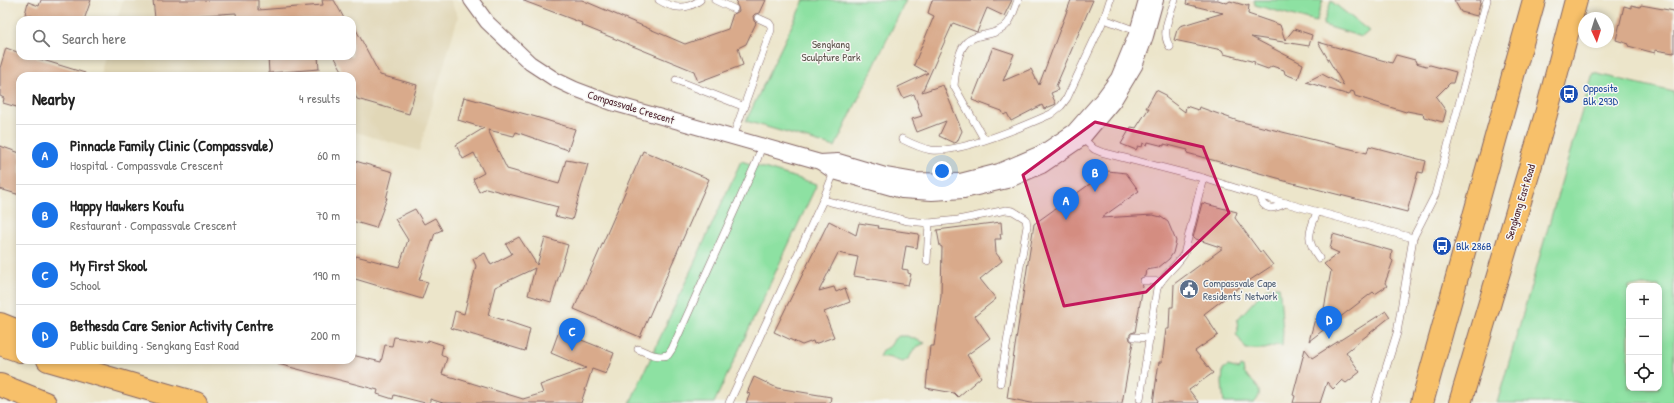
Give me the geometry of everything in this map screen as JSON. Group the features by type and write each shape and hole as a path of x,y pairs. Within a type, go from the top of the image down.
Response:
{"main road":[{"path":"1422,403 1534,0"},
{"name":"Sengkang East Road","path":"1460,403 1546,114 1576,0"},
{"path":"0,324 16,330"},
{"path":"0,344 16,350"},
{"path":"60,364 196,403"},
{"path":"94,364 154,390"},
{"path":"0,385 45,403"}],"street":[{"name":"Compassvale Crescent","path":"471,0 487,22 530,63 556,80 606,101 836,167 914,180 960,181 999,171 1043,152 1078,134 1114,101 1135,66 1146,0"},
{"name":"Compassvale Crescent","path":"1141,34 1156,0"}],"lane":[{"path":"659,0 669,7 681,8 695,4 700,0"},
{"path":"715,0 734,9"},
{"path":"984,140 954,86 962,48 965,42 973,38 994,33 1008,23 1008,15 1018,0"},
{"path":"902,139 915,146 932,150 952,149 984,140 1051,114 1061,106 1067,98 1104,19 1110,0"},
{"path":"1170,47 1166,42 1164,34 1175,0"},
{"path":"1376,403 1397,333 1413,238 1435,195 1487,0"},
{"path":"733,137 771,30 769,23 758,18"},
{"path":"1104,19 1141,34"},
{"path":"676,80 744,107"},
{"path":"1078,134 1094,149 1101,152 1203,178 1286,204 1413,238"},
{"path":"638,349 655,356 662,357 668,355 672,349 756,163 762,145"},
{"path":"729,403 824,200 836,167"},
{"path":"1140,399 1157,288 1164,276 1178,263 1184,254 1203,178"},
{"path":"824,200 908,221 929,223 958,220 1006,210 1026,219 1027,226 1000,383"},
{"path":"1316,212 1309,234 1309,243 1319,258"},
{"path":"927,261 929,223"},
{"path":"1144,281 1160,282"},
{"path":"1134,337 1150,338"}],"highlighted area":[{"path":"1095,122 1203,147 1229,213 1146,292 1064,306 1023,175"}],"shaded area":[{"path":"123,0 450,0 458,17 419,151 356,132 356,72 102,72 105,60 356,60 356,16 118,16"}],"green space":[{"name":"Sengkang Sculpture Park","path":"804,0 906,0 835,147 746,121"},
{"path":"1254,0 1323,0 1316,22 1255,5"},
{"path":"1331,1 1369,31 1362,37 1323,25"},
{"path":"1593,73 1674,92 1674,403 1497,403"},
{"path":"741,161 817,184 714,403 630,403"},
{"path":"1279,287 1283,332 1282,346 1277,345 1265,349 1246,349 1236,334 1238,331 1237,320 1265,289"},
{"path":"899,336 907,336 925,343 915,348 909,358 903,362 879,357 882,350 890,346 894,339"},
{"path":"1228,366 1239,369 1240,366 1243,367 1244,373 1255,383 1259,390 1259,394 1254,403 1224,403 1222,383 1223,369"}],"building":[{"path":"41,0 91,0 85,16 31,16 25,14 28,2 39,6"},
{"path":"153,0 258,0 258,10 323,5 322,0 334,0 343,16 236,16 236,13 187,16 155,16"},
{"path":"524,0 582,0 685,44 728,29 733,14 739,11 736,4 737,0 766,0 760,13 753,16 756,23 746,44 738,48 743,65 698,82 694,71"},
{"path":"932,0 1012,0 1004,16 987,8 977,32 953,23 922,92 943,85 962,131 957,142 954,143 939,136 946,121 917,132 912,119 922,116 914,94 903,98 898,87 928,73 914,65 934,16 928,13"},
{"path":"1071,0 1093,0 1056,86 1058,90 1051,93 1056,104 1044,109 1042,105 1011,121 1007,113 1004,115 1002,111 972,100 993,47 1014,54 1003,81 1031,69 1039,85"},
{"path":"1187,0 1218,0 1227,3 1230,1 1247,6 1249,5 1248,14 1280,25 1285,40 1294,29 1312,35 1309,46 1251,37 1303,64 1298,79 1285,74 1284,70 1272,66 1268,69 1254,64 1255,62 1224,54 1222,50 1174,40 1180,26 1223,13 1186,4"},
{"path":"1454,0 1481,0 1477,16 1461,12"},
{"path":"1631,5 1640,7 1641,5 1674,11 1674,53 1655,50 1655,53 1628,46 1629,44 1616,40 1624,6 1631,8"},
{"path":"356,30 380,75 417,85 409,114 357,99 356,72 343,72 336,60 356,60"},
{"path":"1318,42 1392,63 1396,55 1415,60 1416,63 1426,66 1430,65 1456,72 1453,83 1450,83 1436,97 1446,111 1443,122 1424,117 1423,114 1406,112 1355,96 1354,92 1351,91 1349,95 1306,82 1322,74 1344,86"},
{"path":"6,48 16,52 16,60 43,60 82,72 16,72 16,107 3,103 4,98 0,96 0,68"},
{"path":"268,60 318,60 319,69 269,72"},
{"path":"1156,90 1166,95 1165,97 1185,112 1186,106 1198,110 1199,107 1238,121 1367,153 1369,146 1426,161 1423,173 1418,172 1407,212 1281,180 1187,153 1188,150 1164,144 1164,146 1148,142 1147,145 1143,143 1142,147 1138,146 1136,150 1121,144 1131,127 1136,128 1149,108 1146,108"},
{"path":"464,97 575,129 568,150 516,132 514,136 488,130 507,169 559,184 566,160 588,164 572,220 555,216 558,207 486,188 479,192 473,179 484,173 474,153 463,159 456,145 484,128 458,120"},
{"path":"0,146 16,152 16,194 0,189"},
{"path":"643,151 709,179 640,337 574,309"},
{"path":"356,161 393,172 386,199 387,198 376,228 356,222"},
{"path":"1108,171 1126,173 1139,191 1101,218 1153,215 1161,217 1168,222 1176,241 1173,253 1169,259 1158,268 1146,270 1145,276 1140,279 1140,283 1143,286 1135,332 1131,333 1129,336 1130,340 1133,342 1122,403 1031,403 1007,398 1034,224"},
{"path":"1202,203 1237,212 1235,218 1260,252 1262,251 1273,265 1238,288 1204,314 1218,335 1195,351 1213,373 1189,390 1199,403 1153,403 1159,362 1162,362 1166,329 1169,329 1170,307 1173,307 1174,284 1223,248 1193,238"},
{"path":"415,209 424,224 435,218 442,230 435,233 419,280 428,282 422,299 356,279 356,256 399,267 408,240 395,219"},
{"path":"829,221 856,235 859,223 879,226 878,228 919,234 917,248 906,246 902,269 908,270 908,273 911,274 908,285 854,276 858,257 838,253 819,291 834,287 836,292 845,288 850,302 824,312 834,337 814,344 813,341 802,345 774,332"},
{"path":"1001,222 1001,239 995,239 996,253 1002,261 980,279 996,299 975,316 990,338 967,355 981,377 958,397 954,393 926,388 930,346 934,346 941,296 942,247 940,246 937,230"},
{"path":"1333,234 1392,251 1391,259 1393,261 1385,283 1387,286 1375,294 1373,292 1309,341 1315,319 1322,320 1331,271 1324,264 1339,253 1330,249"},
{"path":"519,237 537,265 545,238 568,245 551,302 528,295 535,268 495,287 488,315 530,329 525,351 451,328 455,311 464,314 476,266 473,259 485,253 491,265 512,254 506,244"},
{"path":"1386,311 1390,317 1346,352 1360,372 1346,383 1342,380 1333,389 1327,382 1320,403 1293,403 1295,396 1293,395 1305,349 1312,358"},
{"path":"559,331 614,353 606,374 592,369 581,403 443,403 430,399 430,403 425,403 394,395 393,399 377,394 378,390 278,364 356,364 356,356 381,362 385,345 392,346 394,337 427,342 428,340 443,345 441,354 447,358 442,374 523,399 543,393 540,385 586,368 551,353"},
{"path":"754,377 777,388 831,397 830,403 746,403 750,394 747,393"}],"place":[{"name":"Opposite Blk 293D","path":"1569,94"},
{"name":"Happy Hawkers Koufu","path":"1095,192"},
{"name":"Pinnacle Family Clinic (Compassvale)","path":"1066,220"},
{"name":"Blk 286B","path":"1442,246"},
{"name":"Compassvale Cape Residents' Network","path":"1189,289"},
{"name":"Bethesda Care Senior Activity Centre","path":"1329,339"},
{"name":"My First Skool","path":"572,351"}]}
